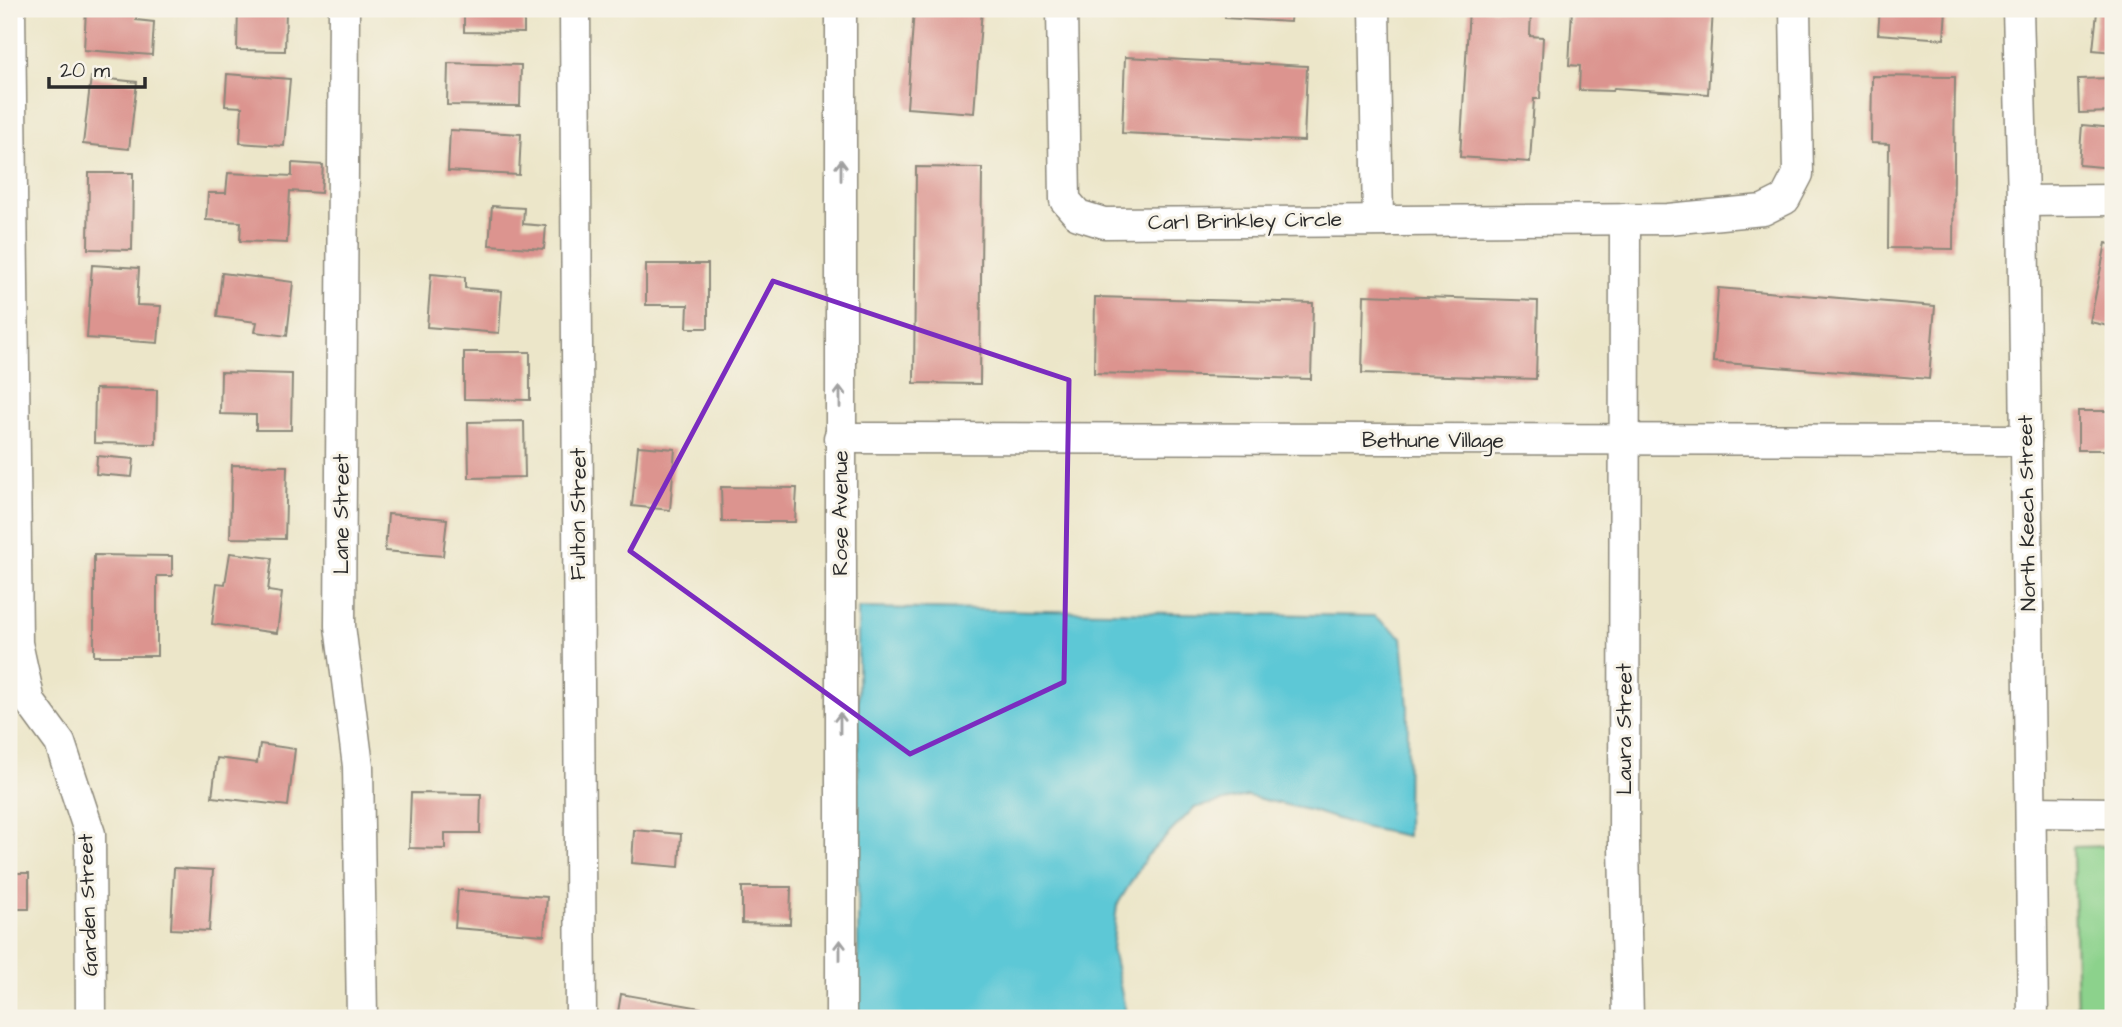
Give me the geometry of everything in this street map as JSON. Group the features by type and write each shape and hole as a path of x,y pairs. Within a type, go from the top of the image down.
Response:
{"street":[{"name":"Garden Street","path":"10,9 17,643 30,702 60,743 90,834 91,1018"},
{"name":"Lane Street","path":"344,9 340,626 358,766 362,1018"},
{"name":"Fulton Street","path":"575,9 581,1018"},
{"name":"Rose Avenue","path":"841,9 841,1018"},
{"name":"Carl Brinkley Circle","path":"1062,9 1065,200 1078,215 1104,223 1668,219 1763,210 1784,199 1798,174 1795,9"},
{"path":"1374,9 1378,220"},
{"name":"North Keech Street","path":"2018,9 2023,201 2033,1018"},
{"path":"2023,201 2113,200"},
{"path":"1623,441 1625,219"},
{"name":"Bethune Village","path":"839,438 2026,440"},
{"name":"Laura Street","path":"1623,441 1624,847 1628,1018"},
{"path":"2031,812 2113,813"}],"highlighted area":[{"path":"773,281 1069,380 1064,682 910,754 630,551"}],"green space":[{"path":"2113,846 2113,1018 2077,1018 2073,847"}],"water":[{"path":"858,608 1374,616 1402,637 1408,707 1407,836 1247,796 1194,808 1147,856 1117,905 1112,949 1127,1018 858,1018"}],"building":[{"path":"86,9 137,9 136,20 154,22 152,55 84,50"},
{"path":"238,9 286,9 285,51 237,50"},
{"path":"464,9 524,9 524,33 464,32"},
{"path":"914,9 982,9 974,113 907,108"},
{"path":"1225,9 1291,9 1290,22 1225,18"},
{"path":"1469,9 1531,9 1530,36 1543,37 1540,99 1534,99 1530,162 1460,157"},
{"path":"1572,9 1668,12 1668,9 1713,9 1708,94 1614,88 1613,91 1579,90 1580,66 1569,65"},
{"path":"1880,9 1946,9 1944,39 1878,34"},
{"path":"2097,12 2113,14 2113,52 2093,50"},
{"path":"1125,57 1307,66 1304,141 1122,133"},
{"path":"448,63 521,65 520,106 447,105"},
{"path":"227,74 290,79 284,146 240,143 242,107 225,106"},
{"path":"1872,76 1955,77 1953,249 1888,248 1889,144 1871,143"},
{"path":"91,77 137,82 129,149 83,144"},
{"path":"2113,78 2113,112 2079,113 2078,79"},
{"path":"2082,125 2113,128 2113,168 2079,165"},
{"path":"450,130 521,134 519,175 448,171"},
{"path":"292,163 323,165 321,193 290,191 287,243 240,241 241,222 206,220 208,193 226,193 228,173 292,176"},
{"path":"916,167 982,168 980,384 914,383"},
{"path":"89,173 133,173 132,250 88,249"},
{"path":"492,206 524,208 523,224 546,226 544,249 489,245"},
{"path":"2106,243 2113,245 2113,327 2090,322"},
{"path":"646,264 708,264 708,328 687,328 688,305 646,305"},
{"path":"92,265 139,268 137,305 161,306 158,343 87,338"},
{"path":"222,273 293,282 287,336 255,332 257,322 217,317"},
{"path":"431,274 465,277 465,288 502,291 499,333 427,327"},
{"path":"1718,288 1935,306 1929,379 1713,362"},
{"path":"1364,295 1538,301 1536,379 1362,373"},
{"path":"1095,297 1313,303 1311,379 1094,373"},
{"path":"464,352 530,352 530,400 464,399"},
{"path":"221,372 292,374 291,430 256,430 256,415 220,414"},
{"path":"95,389 157,390 156,444 94,443"},
{"path":"2078,411 2113,411 2113,450 2078,450"},
{"path":"524,421 525,477 469,478 468,422"},
{"path":"638,446 675,449 670,510 632,506"},
{"path":"97,456 134,459 132,477 96,474"},
{"path":"232,465 287,466 285,539 230,538"},
{"path":"721,487 797,488 795,522 722,522"},
{"path":"388,514 447,519 443,556 385,551"},
{"path":"230,553 272,558 268,591 282,593 277,633 212,624 217,583 225,584"},
{"path":"94,555 172,556 172,576 157,576 157,656 94,656"},
{"path":"260,744 295,749 288,806 212,797 217,758 257,763"},
{"path":"2110,756 2113,756 2113,792 2108,792"},
{"path":"411,793 481,794 480,833 445,833 445,849 409,848"},
{"path":"634,830 681,834 679,867 632,863"},
{"path":"174,868 213,870 209,931 171,929"},
{"path":"9,873 29,873 29,909 9,909"},
{"path":"742,887 791,887 790,924 742,923"},
{"path":"458,890 547,897 544,935 455,928"},
{"path":"621,994 701,1008 700,1018 617,1018"}]}
